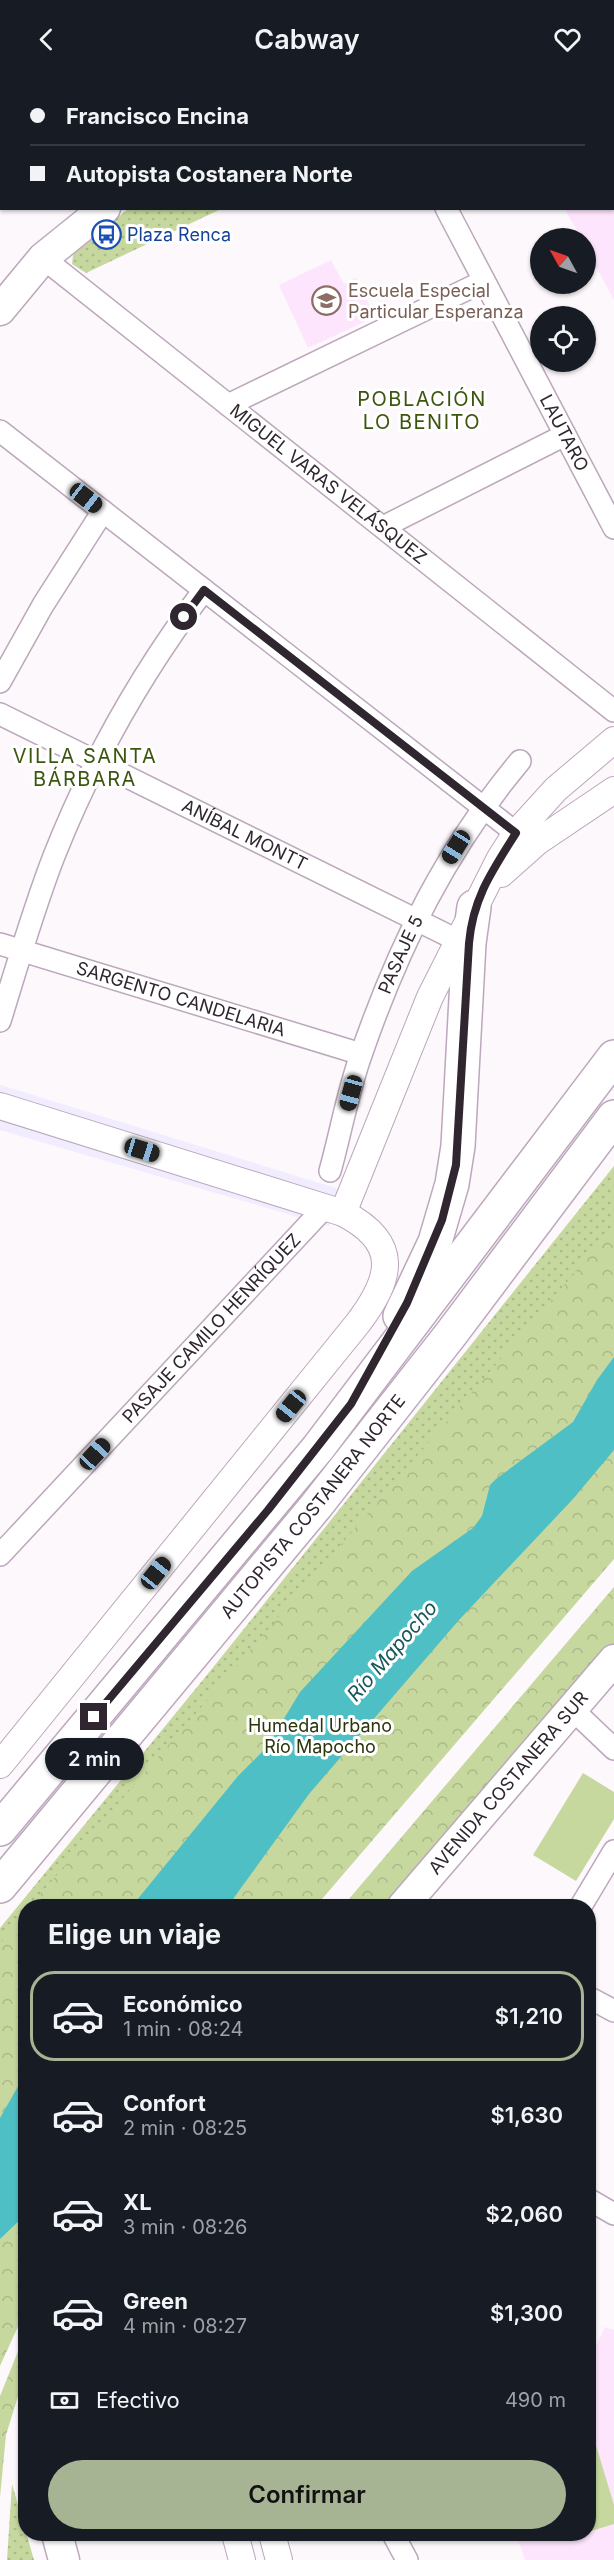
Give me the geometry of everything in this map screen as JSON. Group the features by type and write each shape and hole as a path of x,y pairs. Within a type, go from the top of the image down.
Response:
{"highway":[{"path":"351,1404 407,1303 435,1242 449,1202 458,1146 468,951 476,903"},
{"name":"AUTOPISTA COSTANERA NORTE","path":"0,1829 268,1510 614,1057"},
{"name":"AUTOPISTA COSTANERA NORTE","path":"0,1886 316,1506 444,1343 614,1117"},
{"path":"590,1149 614,1124"}],"main road":[{"path":"0,310 43,258 103,210"},
{"name":"AVENIDA COSTANERA SUR","path":"416,1899 614,1660"},
{"path":"59,2541 64,2560"}],"street":[{"name":"LAUTARO","path":"447,210 614,528"},
{"name":"MIGUEL VARAS VELÁSQUEZ","path":"43,258 614,711"},
{"path":"228,405 484,281"},
{"path":"0,431 516,833"},
{"path":"382,527 565,435"},
{"path":"0,682 43,605 103,511"},
{"path":"0,1021 54,856 96,762 145,673 204,590"},
{"name":"ANÍBAL MONTT","path":"0,714 457,940"},
{"path":"334,1210 457,940 516,833 556,789 614,741"},
{"name":"PASAJE 5","path":"330,1171 361,1054 416,920 448,861 483,807 520,761"},
{"path":"476,903 509,866 537,842 614,790"},
{"name":"SARGENTO CANDELARIA","path":"0,944 361,1054"},
{"path":"0,1106 334,1210 366,1227 382,1250 385,1274 376,1298 336,1351 1,1761"},
{"name":"PASAJE CAMILO HENRÍQUEZ","path":"0,1555 334,1210"},
{"path":"572,1709 614,1749"},
{"path":"585,1899 614,1851"},
{"path":"596,2001 614,2011"},
{"path":"596,2204 614,2214"},
{"path":"237,2541 242,2560"},
{"path":"274,2541 279,2560"},
{"path":"397,2541 407,2560"}],"shaded area":[{"path":"566,210 614,210 614,300 596,266 596,228 575,228"},
{"name":"Escuela Especial Particular Esperanza","path":"331,260 344,284 356,278 375,317 308,348 279,285"},
{"path":"0,1085 342,1190 329,1226 0,1130"},
{"path":"605,2327 614,2330 614,2560 525,2560 518,2541 596,2541 596,2346"}],"green space":[{"path":"127,210 219,210 86,273 72,264 73,255"},
{"path":"614,1166 614,1230 57,1899 24,1899 211,1670"},
{"name":"Humedal Urbano Río Mapocho","path":"614,1227 614,1559 322,1899 36,1899"},
{"path":"614,1587 614,1644 396,1899 349,1899"},
{"path":"583,1773 614,1792 614,1819 576,1881 533,1855"},
{"path":"18,1906 18,1948 0,1975 0,1928"},
{"path":"18,1921 18,2326 0,2366 0,1944"},
{"path":"18,2351 18,2396 6,2435 0,2497 0,2396"},
{"path":"596,2445 614,2505 614,2524 596,2530"},
{"path":"12,2484 18,2505 18,2541 28,2541 34,2560 7,2560"}],"water":[{"name":"Río Mapocho","path":"614,1357 614,1450 573,1499 459,1620 309,1794 233,1899 138,1899 238,1776 267,1747 300,1692 412,1571 473,1528 482,1516 490,1485 573,1422 597,1380"},
{"path":"18,2086 18,2222 0,2239 0,2118"}],"place":[{"name":"Plaza Renca","path":"106,235"},
{"name":"Escuela Especial Particular Esperanza","path":"327,301"}],"district":[{"name":"POBLACIÓN LO BENITO","path":"422,410"},
{"name":"VILLA SANTA BÁRBARA","path":"85,768"}],"route":[{"path":"94,1717 318,1448 351,1404 407,1303 435,1242 449,1202 456,1165 469,943 474,907 516,833 204,590 184,617"}]}
